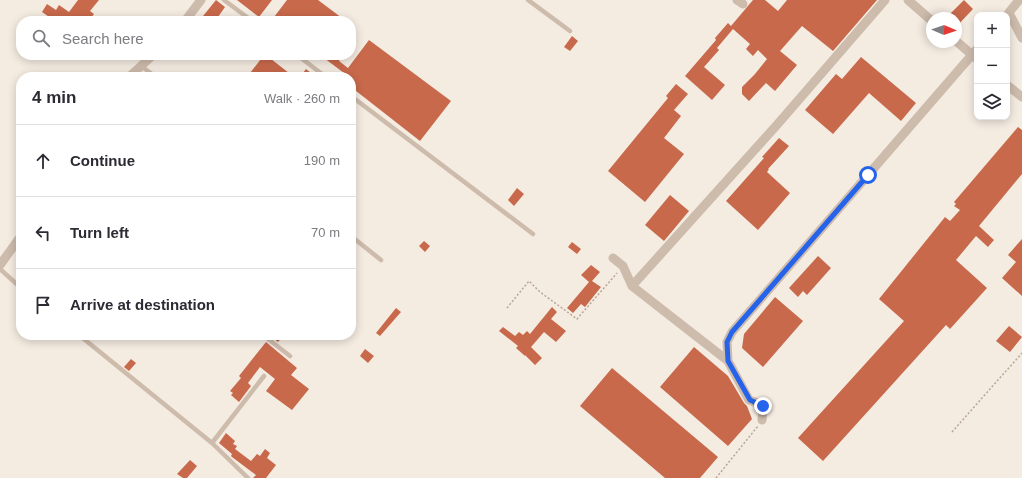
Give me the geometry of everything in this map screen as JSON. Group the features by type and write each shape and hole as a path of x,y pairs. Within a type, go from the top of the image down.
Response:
{"street":[{"path":"189,16 201,0"},
{"path":"632,286 776,126 885,0"},
{"path":"908,0 926,16"},
{"path":"1010,12 1020,0"},
{"path":"1010,17 1022,38"},
{"path":"962,45 974,53"},
{"path":"728,361 727,342 732,332 974,55"},
{"path":"134,72 147,60"},
{"path":"1010,87 1022,97"},
{"path":"0,265 16,243"},
{"path":"613,258 623,266 632,286 728,361 750,400 763,406 762,420"}],"lane":[{"path":"224,0 245,16"},
{"path":"528,0 570,31"},
{"path":"304,60 319,72"},
{"path":"140,66 149,72"},
{"path":"356,100 533,234"},
{"path":"356,240 381,260"},
{"path":"0,269 16,283"},
{"path":"85,340 212,443 248,478"},
{"path":"269,340 290,356"},
{"path":"212,443 264,376"}],"path":[{"path":"507,308 529,281 540,292 577,319 623,266"},
{"path":"952,432 1022,353"},
{"path":"716,478 762,420"}],"building":[{"path":"78,0 99,0 90,11 94,14 93,16 48,16 42,12 47,4 56,10 59,5 69,12"},
{"path":"216,0 225,7 219,16 203,16"},
{"path":"237,0 272,0 260,16"},
{"path":"287,0 318,0 339,16 275,16"},
{"path":"753,0 765,0 778,11 787,0 877,0 833,51 802,26 780,51 797,65 775,91 766,83 749,101 742,94 742,87 767,59 758,50 753,56 746,49 750,44 733,29 717,48 719,50 704,67 725,85 712,100 685,76 716,40 715,38 728,23 731,26"},
{"path":"964,0 973,9 962,21 962,12 952,12"},
{"path":"572,36 578,41 570,51 564,47"},
{"path":"369,40 451,101 420,141 356,91 356,72 343,72 327,60 340,60 348,68 354,60 356,60 356,57"},
{"path":"861,57 916,103 901,121 869,93 833,134 805,110 836,74 842,79"},
{"path":"260,60 272,60 288,72 251,72"},
{"path":"676,84 688,94 674,110 681,116 664,138 684,154 645,202 608,171 668,98 666,96"},
{"path":"1018,127 1022,130 1022,174 979,226 994,240 988,247 976,236 956,260 987,288 950,329 946,325 823,461 798,438 904,321 879,299 945,217 950,221 960,210 954,206 956,204 954,202"},
{"path":"779,138 789,146 767,172 790,193 758,230 726,201 764,158 762,157"},
{"path":"517,188 524,194 514,206 508,200"},
{"path":"670,195 689,211 664,241 645,225"},
{"path":"1022,239 1022,296 1002,278 1016,262 1008,255"},
{"path":"424,241 430,246 425,252 419,246"},
{"path":"572,242 581,249 577,254 568,247"},
{"path":"818,256 831,268 807,295 803,291 798,297 789,288"},
{"path":"591,265 600,272 592,281 601,287 585,307 581,304 573,313 567,308 589,282 581,275"},
{"path":"775,297 803,321 763,367 742,348 744,334"},
{"path":"552,307 557,312 551,319 566,331 556,342 544,332 531,347 542,358 535,365 516,348 518,346 499,331 503,327 515,336 519,332 523,335 527,331 530,334"},
{"path":"396,308 401,312 380,336 376,333"},
{"path":"1009,326 1022,337 1010,352 996,341"},
{"path":"266,342 297,368 291,375 309,389 292,410 266,391 275,379 260,367 248,383 251,386 239,402 231,395 233,393 230,391 241,378 239,376"},
{"path":"694,347 728,376 747,406 752,419 728,446 660,387"},
{"path":"365,349 374,356 368,363 360,356"},
{"path":"131,359 136,363 129,371 124,367"},
{"path":"612,368 718,457 700,478 665,478 580,406"},
{"path":"226,433 235,441 233,444 237,446 235,449 251,461 257,454 260,456 265,449 270,453 267,458 276,465 266,478 253,478 256,475 232,457 232,454 219,443"},
{"path":"190,460 197,466 187,478 183,478 177,474"}],"route":[{"path":"763,406 750,400 745,394 728,361 727,342 732,332 868,175"}]}
